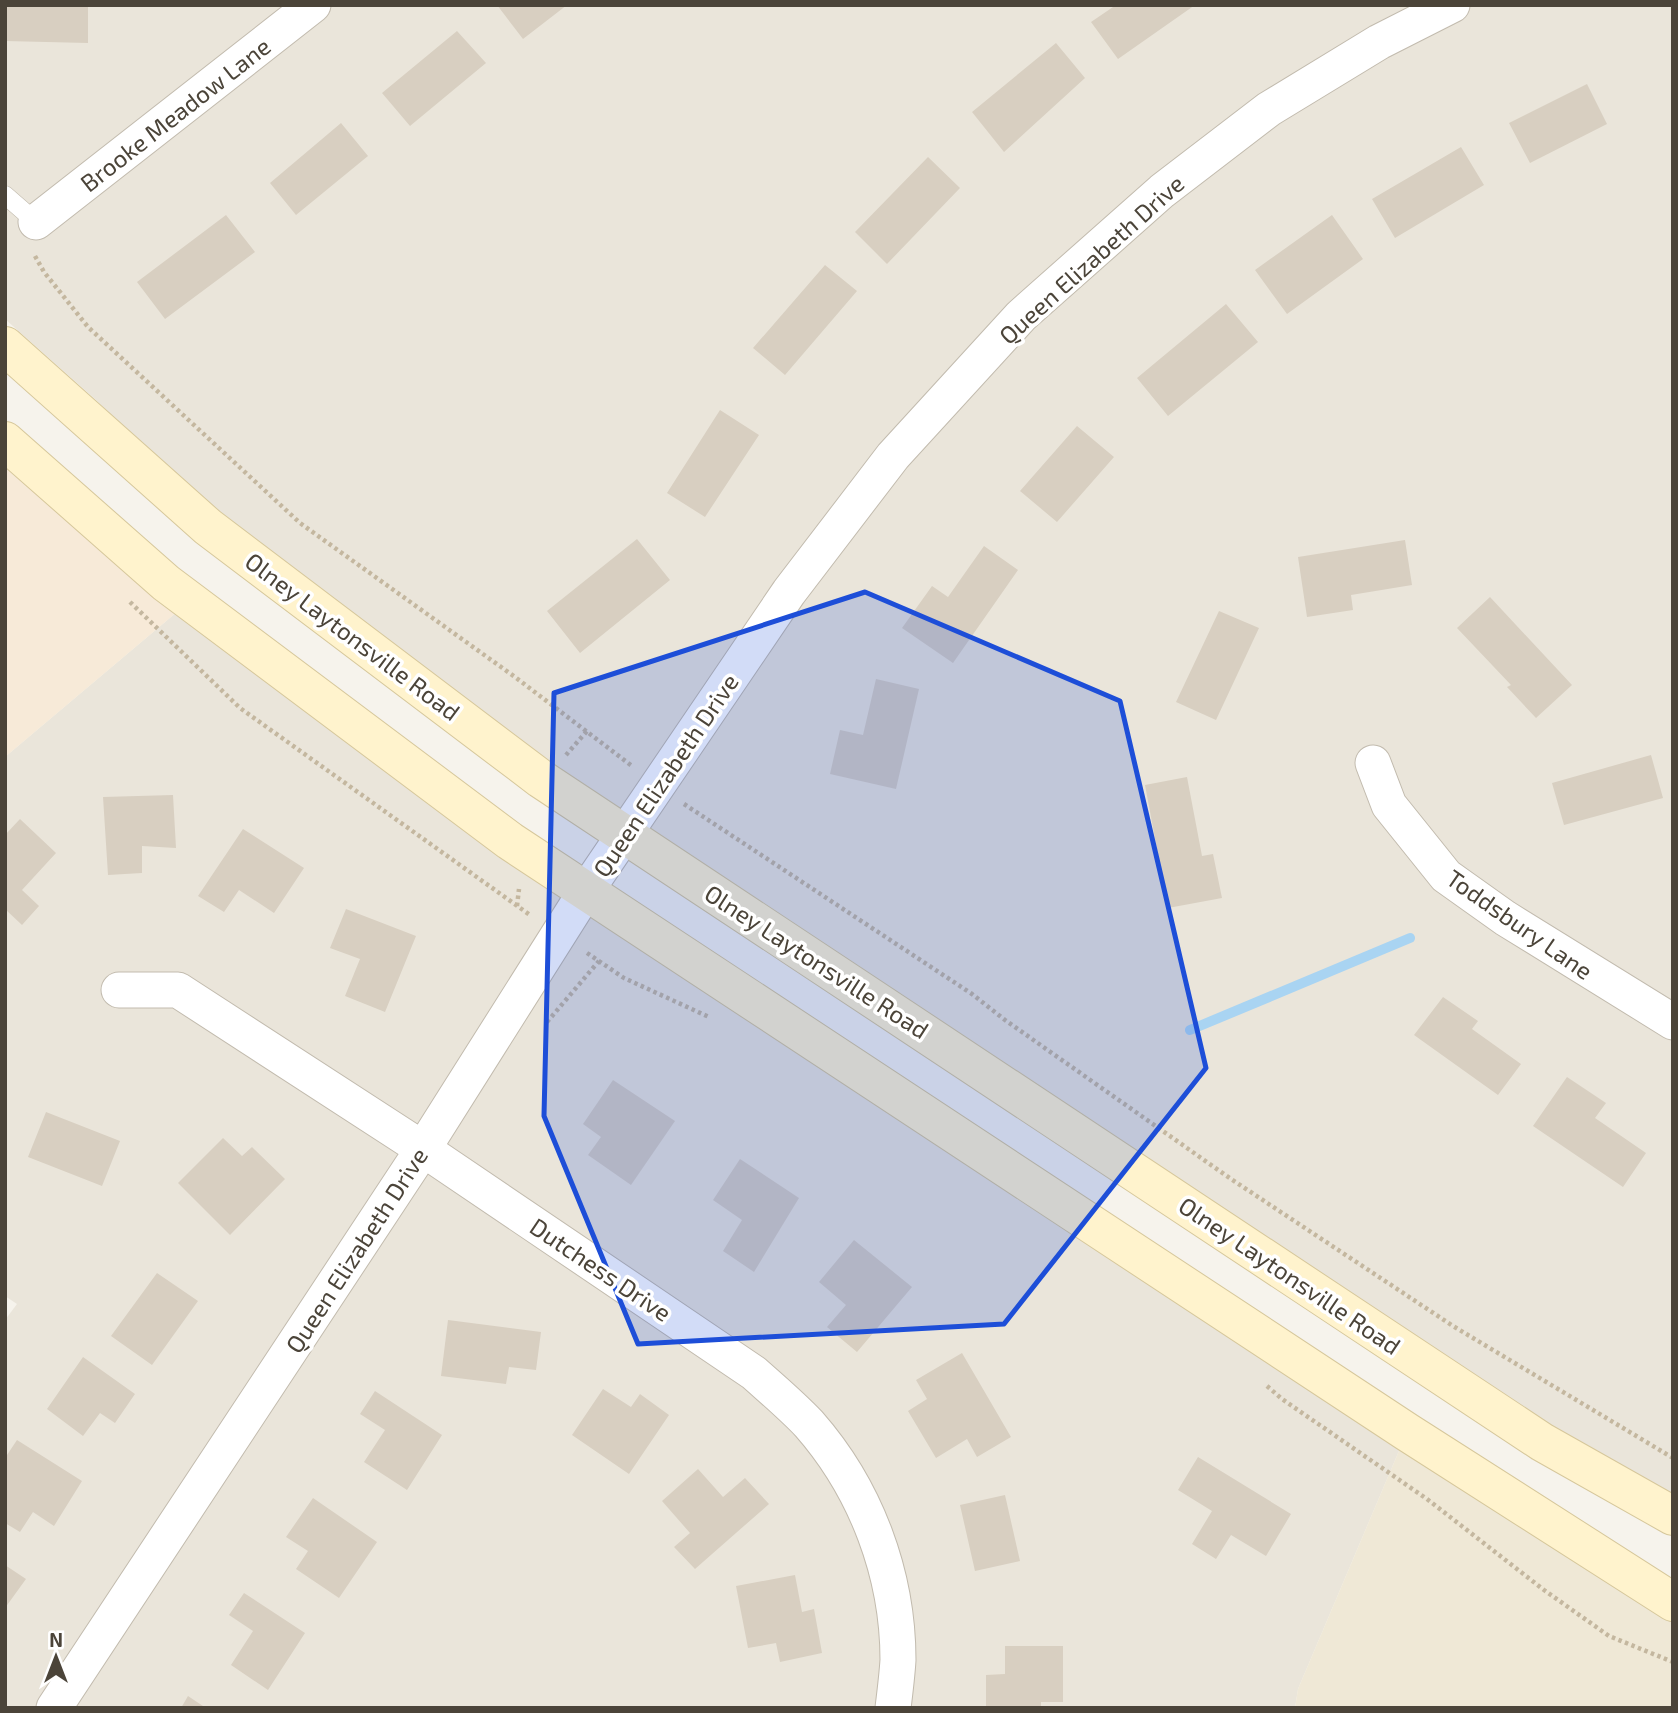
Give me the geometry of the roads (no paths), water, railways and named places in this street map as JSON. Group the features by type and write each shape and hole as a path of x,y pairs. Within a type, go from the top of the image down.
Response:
{"main road":[{"name":"Olney Laytonsville Road","path":"5,346 208,527 541,779 1542,1442 1673,1516"},
{"path":"5,441 166,583 510,841 1407,1432 1673,1602"}],"street":[{"name":"Brooke Meadow Lane","path":"36,222 313,5"},
{"name":"Queen Elizabeth Drive","path":"54,1708 424,1149 586,891 789,592 893,456 1021,316 1161,191 1269,109 1379,42 1452,5"},
{"name":"Toddsbury Lane","path":"1373,763 1389,805 1446,876 1505,918 1671,1017"},
{"name":"Dutchess Drive","path":"119,990 178,990 424,1149 754,1373 809,1425 855,1489 872,1524 887,1570 896,1630 898,1662 893,1708"}],"lane":[{"path":"5,195 36,222"}],"waterway":[{"path":"1190,1030 1410,938"}]}
